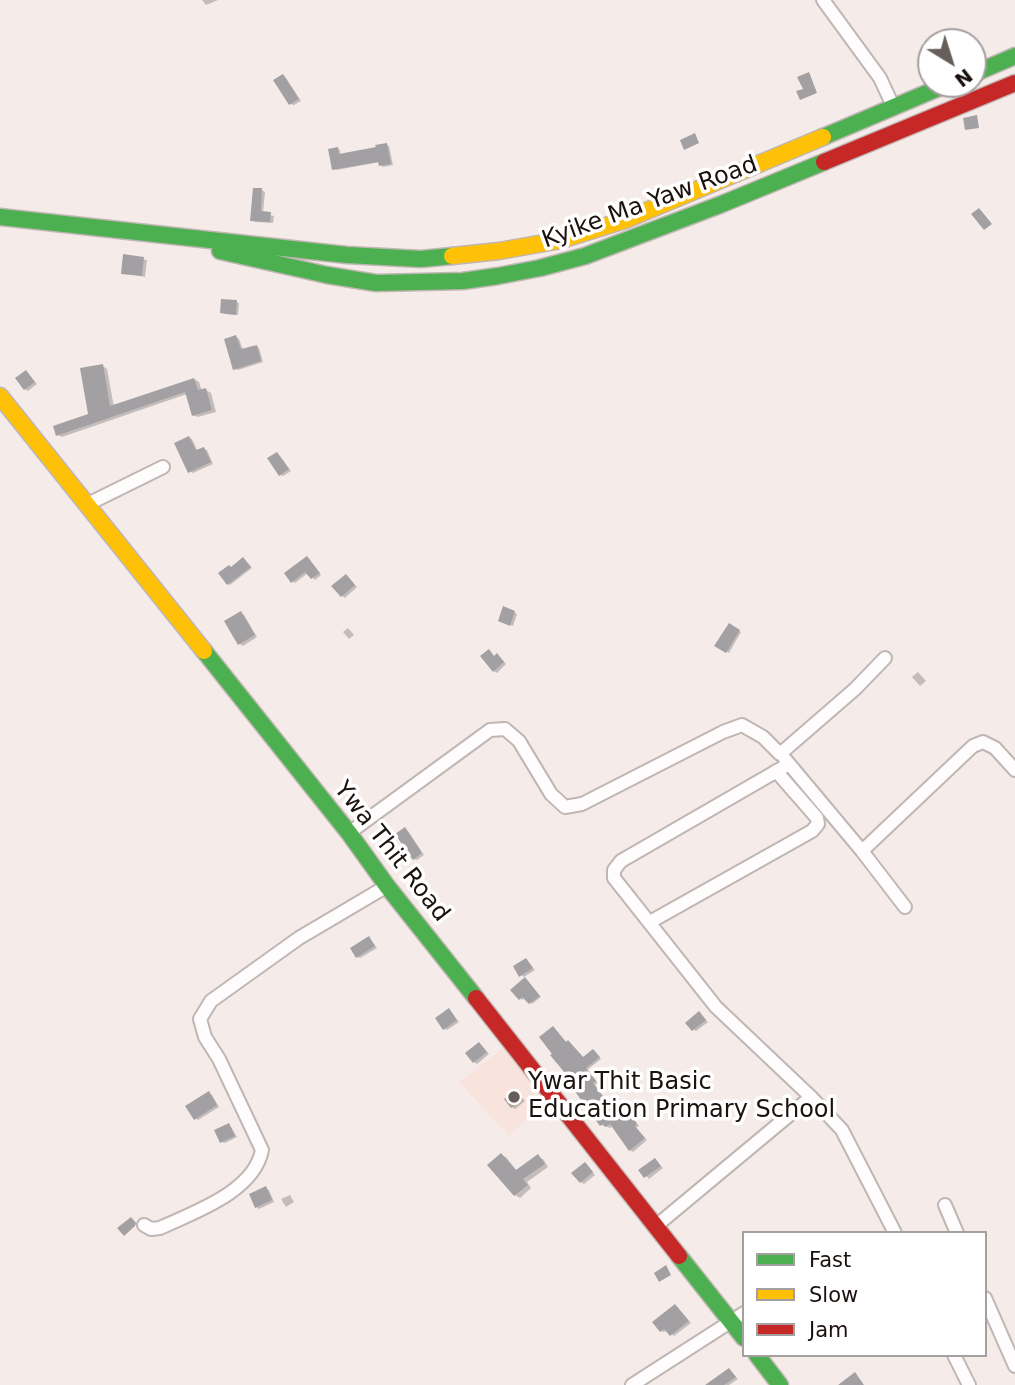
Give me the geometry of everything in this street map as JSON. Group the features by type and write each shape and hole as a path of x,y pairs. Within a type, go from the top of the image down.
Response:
{"main road":[{"path":"987,68 1015,56"},
{"name":"Kyike Ma Yaw Road","path":"163,234 289,267 376,283 463,281 498,276 585,256 722,204 1015,83"},
{"name":"Kyike Ma Yaw Road","path":"0,217 347,255 421,259 499,251 561,240 625,220 917,97"},
{"name":"Ywa Thit Road","path":"0,396 349,833 387,886 656,1226 738,1318"},
{"path":"759,1357 780,1385"}],"street":[{"path":"823,0 880,78 893,107"},
{"path":"86,505 163,467"},
{"path":"885,658 776,771 621,861 614,870 614,878 716,1007 842,1130 894,1231"},
{"path":"349,833 490,730 505,729 519,741 551,794 565,807 582,804 723,732 742,725 763,737 785,759 905,907"},
{"path":"862,851 973,746 983,742 995,748 1015,770"},
{"path":"650,922 812,831 818,824 817,818 776,771"},
{"path":"144,1224 151,1229 160,1228 225,1196 242,1183 260,1161 262,1150 219,1059 205,1037 200,1019 211,1001 299,938 387,886"},
{"path":"656,1226 811,1097"},
{"path":"945,1205 956,1231"},
{"path":"987,1303 1015,1366"},
{"path":"634,1385 738,1318"},
{"path":"955,1357 969,1385"}],"shaded area":[{"path":"507,1045 550,1098 509,1136 459,1082"}],"building":[{"path":"809,72 817,93 800,100 796,91 803,89 797,77"},
{"path":"283,74 299,99 289,105 273,80"},
{"path":"977,115 979,128 965,130 963,118"},
{"path":"695,133 699,143 684,150 680,140"},
{"path":"387,143 391,164 379,166 378,162 332,170 328,149 338,147 339,154"},
{"path":"253,188 262,188 261,211 271,212 270,222 250,221"},
{"path":"979,208 992,224 984,230 971,214"},
{"path":"123,254 144,257 142,276 121,274"},
{"path":"221,299 237,300 236,315 220,313"},
{"path":"236,335 241,349 257,345 261,361 233,370 224,339"},
{"path":"103,364 110,406 194,378 198,390 206,388 212,410 192,416 185,392 56,436 53,426 88,414 80,368"},
{"path":"26,370 35,382 24,390 15,378"},
{"path":"189,436 196,450 204,447 211,462 188,473 174,443"},
{"path":"277,452 289,469 279,476 267,458"},
{"path":"307,556 320,573 311,579 305,572 291,583 284,573"},
{"path":"243,557 251,567 227,585 218,573"},
{"path":"346,574 355,585 341,597 331,586"},
{"path":"503,606 515,611 510,626 498,621"},
{"path":"241,611 255,635 238,645 224,621"},
{"path":"729,623 740,630 726,653 714,646"},
{"path":"489,649 494,656 497,653 504,662 493,672 480,656"},
{"path":"405,827 422,853 413,860 395,834"},
{"path":"369,936 375,946 356,958 350,948"},
{"path":"526,958 533,968 519,977 513,966"},
{"path":"525,977 540,996 529,1004 522,997 519,1000 510,990"},
{"path":"449,1008 457,1020 443,1030 435,1018"},
{"path":"699,1011 706,1020 692,1031 685,1023"},
{"path":"553,1026 583,1057 593,1049 600,1057 586,1068 596,1081 593,1083 610,1106 614,1103 626,1119 631,1116 645,1138 629,1151 610,1124 600,1126 539,1037"},
{"path":"479,1042 487,1052 473,1063 465,1053"},
{"path":"631,1067 639,1077 624,1088 617,1078"},
{"path":"516,1090 523,1099 511,1108 504,1099"},
{"path":"209,1091 217,1105 194,1120 185,1106"},
{"path":"229,1123 235,1136 220,1143 214,1130"},
{"path":"501,1153 516,1170 538,1154 545,1164 523,1179 528,1185 514,1196 487,1165"},
{"path":"655,1158 661,1166 644,1178 638,1170"},
{"path":"585,1162 593,1172 580,1183 571,1173"},
{"path":"266,1186 272,1200 255,1208 249,1194"},
{"path":"131,1217 136,1223 135,1226 124,1236 117,1228"},
{"path":"666,1265 671,1275 659,1282 654,1273"},
{"path":"675,1304 689,1321 670,1336 664,1329 660,1332 652,1322"},
{"path":"729,1368 736,1377 724,1385 705,1385"},
{"path":"855,1372 864,1385 838,1385"}],"traffic: fast":[{"path":"987,68 1015,56"},
{"path":"823,137 917,97"},
{"path":"220,251 376,283 463,281 498,276 585,256 824,162"},
{"path":"0,217 347,255 421,259 452,256"},
{"path":"204,651 476,998"},
{"path":"679,1256 742,1335"},
{"path":"759,1357 780,1385"}],"traffic: slow":[{"path":"452,256 561,240 625,220 823,137"},
{"path":"0,396 204,651"}],"traffic: jam":[{"path":"824,162 1015,83"},
{"path":"476,998 679,1256"}],"place":[{"name":"Ywar Thit Basic Education Primary School","path":"514,1097"}]}
